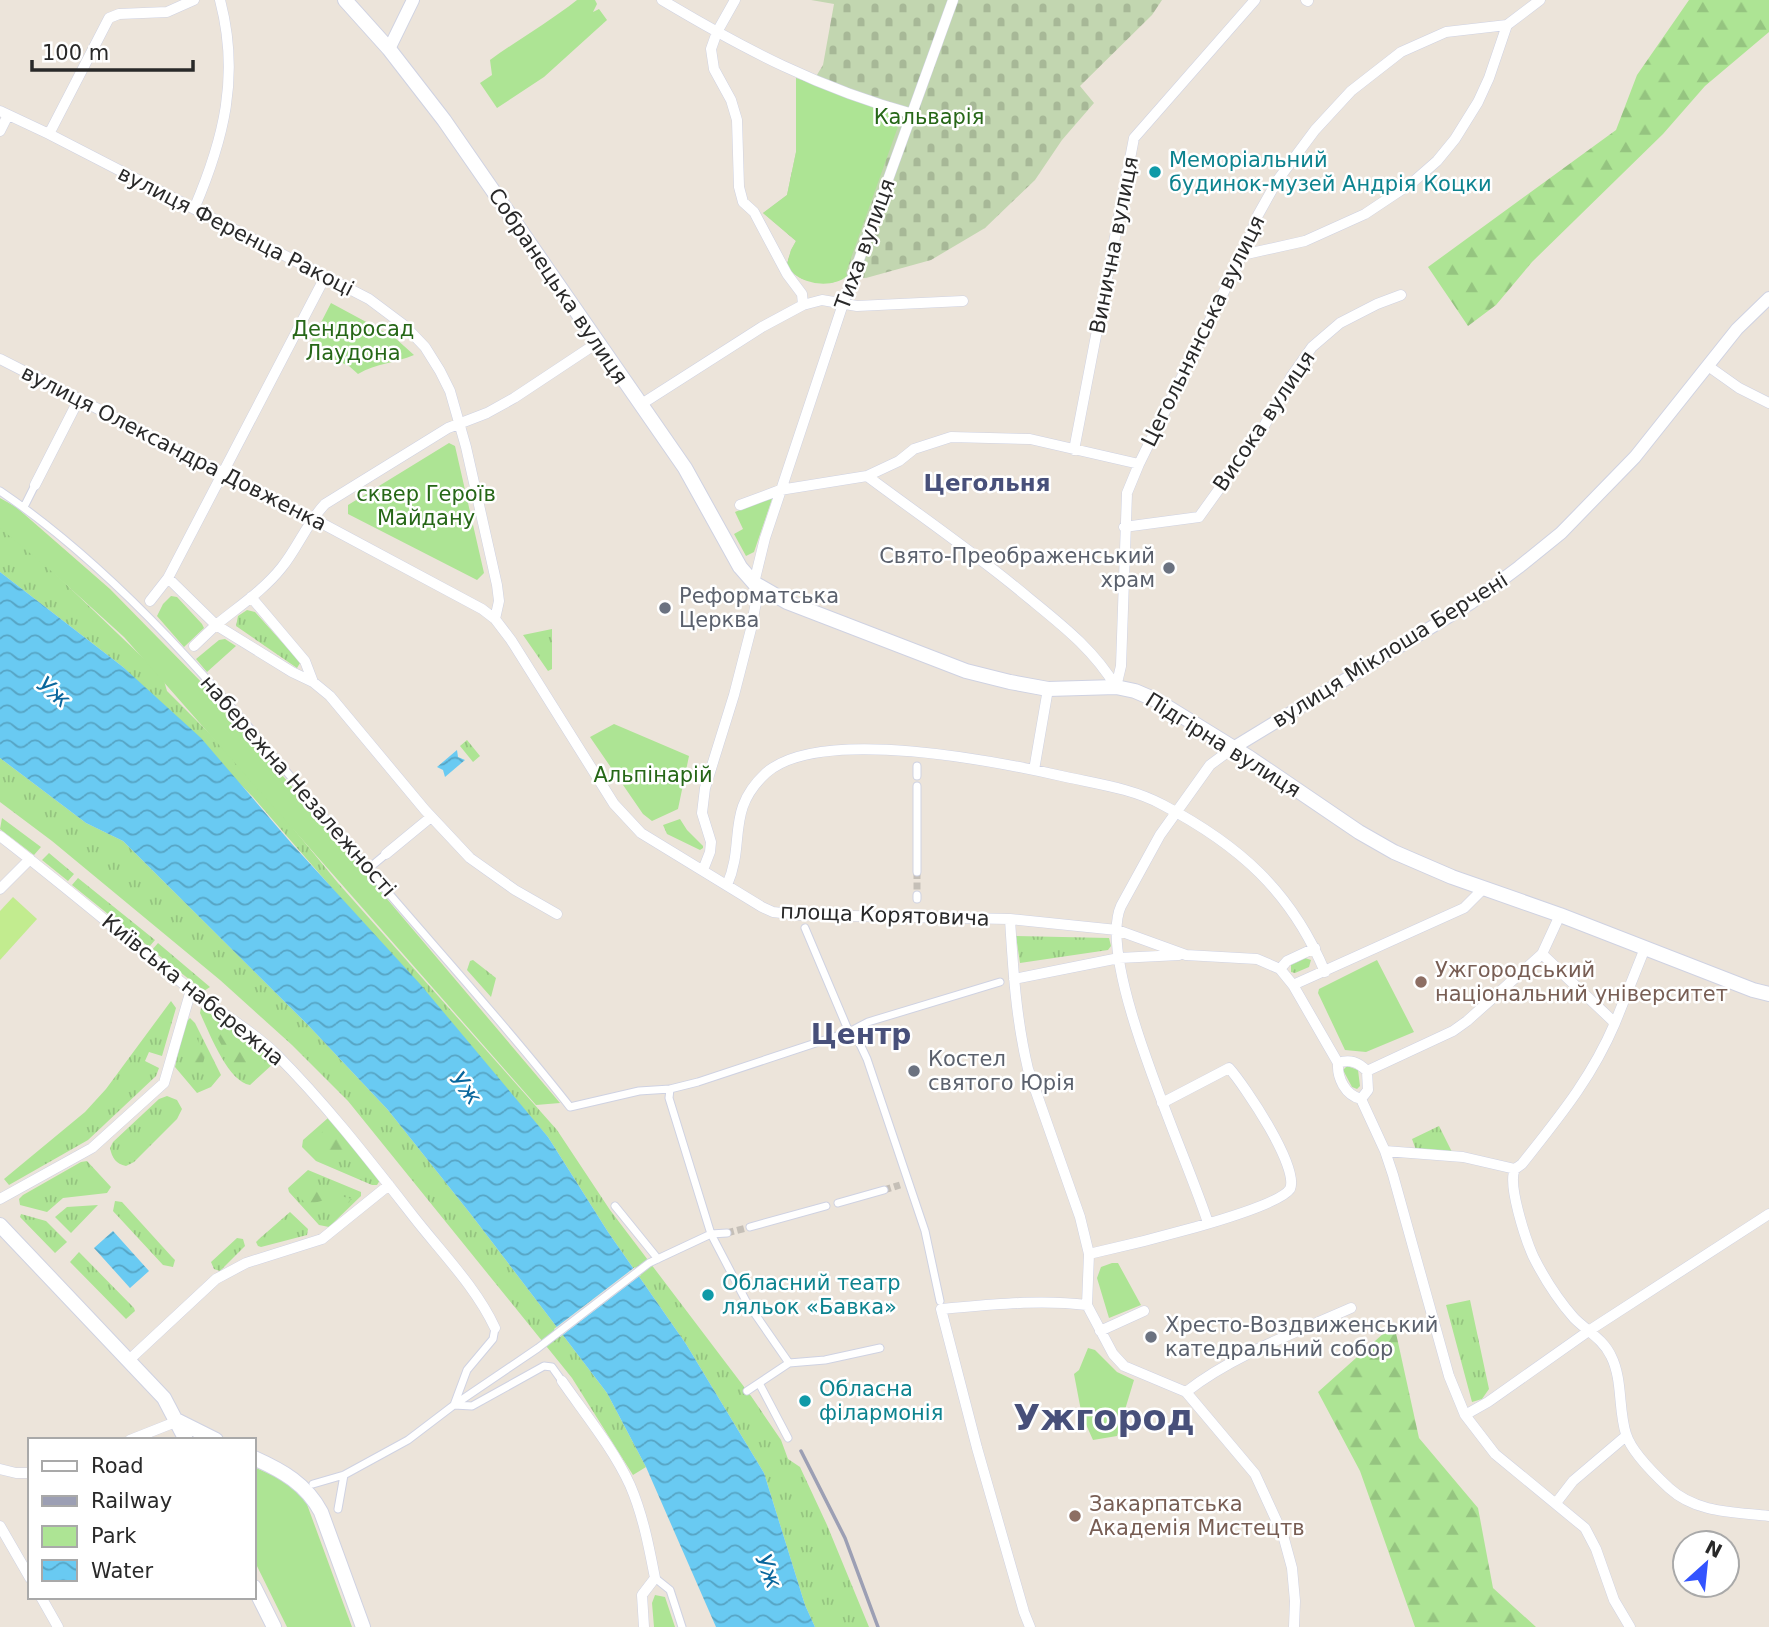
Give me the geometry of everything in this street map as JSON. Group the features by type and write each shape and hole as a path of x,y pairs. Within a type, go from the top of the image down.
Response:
{"main road":[{"name":"Собранецька вулиця","path":"345,0 389,49 444,120 685,468 740,567 754,583"},
{"name":"Підгірна вулиця","path":"754,583 787,602 940,662 1010,682 1048,688 1116,687 1156,700 1394,852 1443,874 1769,994"},
{"path":"0,1225 163,1398 185,1438"},
{"path":"178,1421 212,1438"},
{"path":"256,1459 291,1477 315,1500 363,1627"},
{"path":"256,1591 274,1627"}],"street":[{"path":"50,134 109,18 120,14 167,12 194,0"},
{"path":"194,209 217,152 227,104 229,73 220,0"},
{"path":"389,49 413,0"},
{"path":"662,0 765,59 816,81 913,114"},
{"path":"735,0 717,32 711,58 735,109 739,137 738,176 743,202 754,212 786,274 802,293 803,305"},
{"name":"Тиха вулиця","path":"703,870 711,842 702,813 705,788 751,629 756,602 754,583 765,538 844,304 953,0"},
{"name":"Винична вулиця","path":"1074,450 1134,138 1255,0"},
{"path":"1242,255 1305,240 1365,214 1413,182 1437,161 1455,139 1478,102 1497,58 1507,25 1540,0"},
{"name":"Цегольнянська вулиця","path":"1116,687 1121,666 1127,493 1242,255 1258,215 1277,181 1315,130 1360,84 1401,52 1446,32 1507,25"},
{"path":"0,131 4,113"},
{"name":"вулиця Ференца Ракоці","path":"4,113 50,134 325,276 386,311 425,346 450,391 460,424 497,585 499,601 495,618"},
{"path":"141,611 168,579 325,276"},
{"name":"Висока вулиця","path":"1124,527 1199,517 1256,439 1291,377 1312,347 1340,323 1401,295"},
{"name":"вулиця Міклоша Берчені","path":"1233,748 1471,603 1561,533 1635,457 1737,330 1769,298"},
{"path":"640,405 762,327 803,305 822,300 858,306 963,301"},
{"path":"184,655 281,568 312,518 325,504 448,428 488,413 597,343"},
{"name":"вулиця Олександра Довженка","path":"0,359 312,518 495,618"},
{"path":"1708,366 1740,388 1769,403"},
{"path":"24,507 79,399"},
{"path":"740,505 780,489 867,476 899,461 914,449 951,437 1030,439 1139,464"},
{"path":"867,476 991,566 1069,631 1101,662 1116,687"},
{"name":"набережна Незалежності","path":"0,491 54,530 184,655 482,1000 570,1107 639,1091 670,1089"},
{"path":"168,579 216,625 313,682 330,696 431,817 470,859 515,890 557,914"},
{"path":"251,597 304,661 313,682"},
{"name":"площа Корятовича","path":"495,618 614,804 641,834 762,907 781,914 1010,919 1117,930 1186,955"},
{"path":"1034,770 1048,688"},
{"path":"1208,1223 1162,1103 1130,1005 1119,958 1116,918 1160,835 1210,765 1233,748"},
{"path":"727,885 737,849 738,820 753,788 766,773 789,760 828,752 917,751 1095,783 1145,797 1178,813 1209,832 1263,875 1280,894 1315,947 1325,972"},
{"path":"917,766 917,776"},
{"path":"917,786 917,872"},
{"path":"368,869 431,817"},
{"name":"Київська набережна","path":"0,836 191,990 278,1055 389,1185 457,1271 495,1328"},
{"path":"0,889 30,859"},
{"path":"1293,985 1464,908 1484,888"},
{"path":"1367,1071 1453,1031 1476,1014 1542,954 1560,915"},
{"name":"площа Корятовича","path":"1010,919 1014,979 1119,958 1186,955 1257,958 1280,969"},
{"path":"805,928 849,1032 859,1042 867,1059 910,1182 925,1231 940,1305 977,1448 1030,1627"},
{"path":"1315,947 1287,961 1280,969 1293,985 1338,1063 1338,1071 1347,1092 1361,1098"},
{"path":"1645,948 1615,1023 1588,1077 1522,1164 1515,1169 1515,1198 1532,1254 1574,1318 1590,1330 1610,1353 1617,1369 1626,1436 1651,1471 1672,1491 1706,1509 1769,1516"},
{"path":"1542,954 1615,1023"},
{"path":"1014,979 1019,1027 1028,1069 1080,1217 1089,1254 1087,1305 1113,1354 1124,1366 1186,1392 1255,1474 1283,1535 1292,1568 1294,1627"},
{"path":"789,1363 746,1301 711,1234 670,1098 670,1089 738,1070 849,1032 867,1022 1000,982"},
{"path":"0,1199 92,1149 164,1083 191,990"},
{"path":"1338,1063 1346,1060 1358,1063 1367,1071 1368,1090 1361,1098"},
{"path":"1089,1254 1160,1237 1264,1204 1286,1194 1292,1184 1285,1159 1267,1125 1229,1069 1162,1103"},
{"path":"1361,1098 1385,1151 1449,1376 1465,1415 1495,1454 1585,1528 1614,1600 1630,1627"},
{"path":"1385,1151 1464,1157 1515,1169"},
{"path":"900,1185 910,1182"},
{"path":"129,1360 216,1279 246,1263 322,1239 389,1185"},
{"path":"838,1203 884,1189"},
{"path":"615,1206 658,1259"},
{"path":"750,1227 826,1206"},
{"path":"1465,1415 1769,1214"},
{"path":"313,1484 344,1475 408,1440 453,1405 538,1348 649,1263 711,1234 727,1233"},
{"path":"940,1305 1087,1305"},
{"path":"1186,1392 1213,1374 1270,1344 1351,1308"},
{"path":"1100,1331 1144,1311"},
{"path":"453,1405 467,1370 494,1339 495,1328"},
{"path":"747,1391 789,1363 825,1360 880,1348"},
{"path":"453,1405 472,1406 544,1366 552,1367 629,1485 646,1534 655,1578 670,1590 682,1627"},
{"path":"760,1383 788,1438"},
{"path":"135,1438 178,1421"},
{"path":"1556,1503 1573,1481 1626,1436"},
{"path":"0,1469 28,1473"},
{"path":"338,1509 344,1475"},
{"path":"0,1526 28,1575"},
{"path":"644,1627 642,1595 655,1578"},
{"path":"42,1599 58,1627"}],"green space":[{"path":"577,0 595,0 597,4 593,12 599,9 607,20 544,77 497,108 480,83 492,75 490,60"},
{"name":"Кальварія","path":"811,0 1162,0 1152,15 1080,86 1094,103 1062,140 1035,180 985,228 931,260 866,278 847,276 832,283 802,279 794,274 787,264 796,241 763,213 787,195 796,152 796,78 812,83 823,65 834,4"},
{"path":"1689,0 1769,0 1769,32 1705,86 1663,134 1532,262 1496,305 1468,326 1428,267 1616,130 1637,75"},
{"path":"796,78 898,117 900,121 846,272 847,276 832,283 814,283 791,271 787,264 796,241 763,213 787,195 796,152"},
{"name":"Дендросад Лаудона","path":"331,303 394,337 414,355 358,374 349,366 322,354 325,348 311,342"},
{"name":"сквер Героїв Майдану","path":"449,443 455,446 484,573 477,580 348,514 348,505"},
{"path":"773,496 754,552 746,556 734,534 743,529 735,512"},
{"path":"0,498 16,507 110,589 215,696 560,1103 536,1105 124,637 0,528"},
{"path":"0,521 163,677 167,691 260,788 338,883 557,1130 610,1210 751,1396 781,1440 788,1459 800,1467 869,1627 815,1627 805,1605 764,1473 686,1344 608,1232 548,1137 253,797 123,667 0,572"},
{"path":"171,596 177,597 204,628 184,647 157,616"},
{"path":"247,610 255,612 298,660 300,663 297,668 236,626 238,616"},
{"path":"552,629 552,669 548,671 523,635"},
{"path":"225,639 236,646 207,672 196,659 219,640"},
{"name":"Альпінарій","path":"614,724 689,756 678,809 652,821 643,814 590,737"},
{"path":"467,740 480,756 473,762 460,746"},
{"path":"0,758 86,823 123,841 308,1025 388,1110 607,1393 646,1467 633,1475 572,1378 348,1101 292,1045 220,980 52,841 0,802"},
{"path":"2,818 41,847 34,855 0,829"},
{"path":"680,819 703,848 700,850 667,834 663,825"},
{"path":"49,853 74,874 68,881 42,860"},
{"path":"78,878 155,940 149,947 72,885"},
{"path":"13,897 37,919 0,960 0,911"},
{"path":"1016,936 1109,938 1111,946 1108,950 1020,963"},
{"path":"158,943 210,987 204,991 152,950"},
{"path":"1305,958 1311,960 1309,967 1291,972 1291,965"},
{"path":"473,960 496,978 491,997 467,970"},
{"path":"1377,960 1414,1032 1366,1052 1345,1050 1318,993 1319,989"},
{"path":"171,1001 176,1008 162,1056 149,1052 145,1061 159,1068 156,1076 88,1140 9,1185 4,1179 85,1112 106,1089"},
{"path":"201,1008 263,1046 274,1059 274,1063 250,1085 242,1082 220,1055 200,1013"},
{"path":"207,1016 262,1054 265,1062 250,1076 243,1072 224,1050"},
{"path":"190,1018 221,1075 211,1087 197,1093 175,1067 185,1023"},
{"path":"193,1030 205,1056 202,1067 187,1061"},
{"path":"1347,1066 1358,1070 1360,1086 1357,1089 1352,1087 1343,1070"},
{"path":"167,1096 177,1100 182,1109 177,1119 134,1162 126,1166 117,1162 110,1148 113,1142 159,1099"},
{"path":"331,1118 380,1180 377,1185 316,1161 302,1147 303,1140"},
{"path":"329,1126 348,1145 343,1159 319,1152 310,1143"},
{"path":"1439,1126 1453,1154 1416,1150 1412,1139"},
{"path":"87,1161 111,1187 107,1193 63,1198 47,1212 20,1205 19,1199 23,1195"},
{"path":"308,1170 361,1192 361,1196 329,1227 319,1225 289,1192 288,1188"},
{"path":"302,1186 352,1199 339,1210 328,1199 307,1205 295,1192"},
{"path":"115,1201 122,1202 175,1260 173,1267 163,1265 113,1211"},
{"path":"98,1205 71,1233 55,1217 67,1207"},
{"path":"290,1212 308,1229 307,1235 258,1246 256,1242"},
{"path":"21,1214 46,1221 67,1242 55,1253 20,1217"},
{"path":"237,1238 243,1239 245,1246 220,1271 214,1269 211,1262"},
{"path":"79,1252 134,1308 135,1311 126,1319 70,1262"},
{"path":"1118,1263 1141,1305 1109,1318 1097,1278 1101,1267"},
{"path":"1470,1300 1489,1389 1482,1399 1472,1402 1446,1305"},
{"path":"1394,1324 1419,1438 1478,1508 1493,1588 1536,1627 1415,1627 1360,1471 1318,1392"},
{"path":"1088,1348 1095,1350 1117,1372 1134,1380 1117,1436 1093,1440 1084,1420 1085,1415 1082,1416 1074,1374 1079,1370"},
{"path":"256,1468 289,1483 305,1499 352,1627 287,1627 256,1564"},
{"path":"655,1595 665,1597 675,1627 654,1627 652,1603"}],"water":[{"name":"Уж","path":"0,572 123,667 201,738 292,844 420,984 548,1137 608,1232 686,1344 764,1473 805,1605 815,1627 716,1627 646,1467 607,1393 388,1110 308,1025 123,841 86,823 0,758"},
{"path":"457,750 458,757 465,760 445,777 443,770 437,767"},
{"path":"113,1231 149,1271 130,1288 94,1248"}],"pier":[{"path":"635,1267 641,1275 560,1337 554,1329"}],"tunnel":[{"path":"917,872 917,895"},
{"path":"884,1190 900,1185"},
{"path":"727,1233 750,1227"}],"railway":[{"path":"801,1451 845,1538 878,1627"}],"place":[{"name":"Меморіальний будинок-музей Андрія Коцки","path":"1155,172"},
{"name":"Свято-Преображенський храм","path":"1169,568"},
{"name":"Реформатська Церква","path":"665,608"},
{"name":"Ужгородський національний університет","path":"1421,982"},
{"name":"Костел святого Юрія","path":"914,1071"},
{"name":"Обласний театр ляльок «Бавка»","path":"708,1295"},
{"name":"Хресто-Воздвиженський катедральний собор","path":"1151,1337"},
{"name":"Обласна філармонія","path":"805,1401"},
{"name":"Закарпатська Академія Мистецтв","path":"1075,1516"}],"district":[{"name":"Цегольня","path":"987,483"},
{"name":"Центр","path":"861,1034"},
{"name":"Ужгород","path":"1104,1418"}]}
